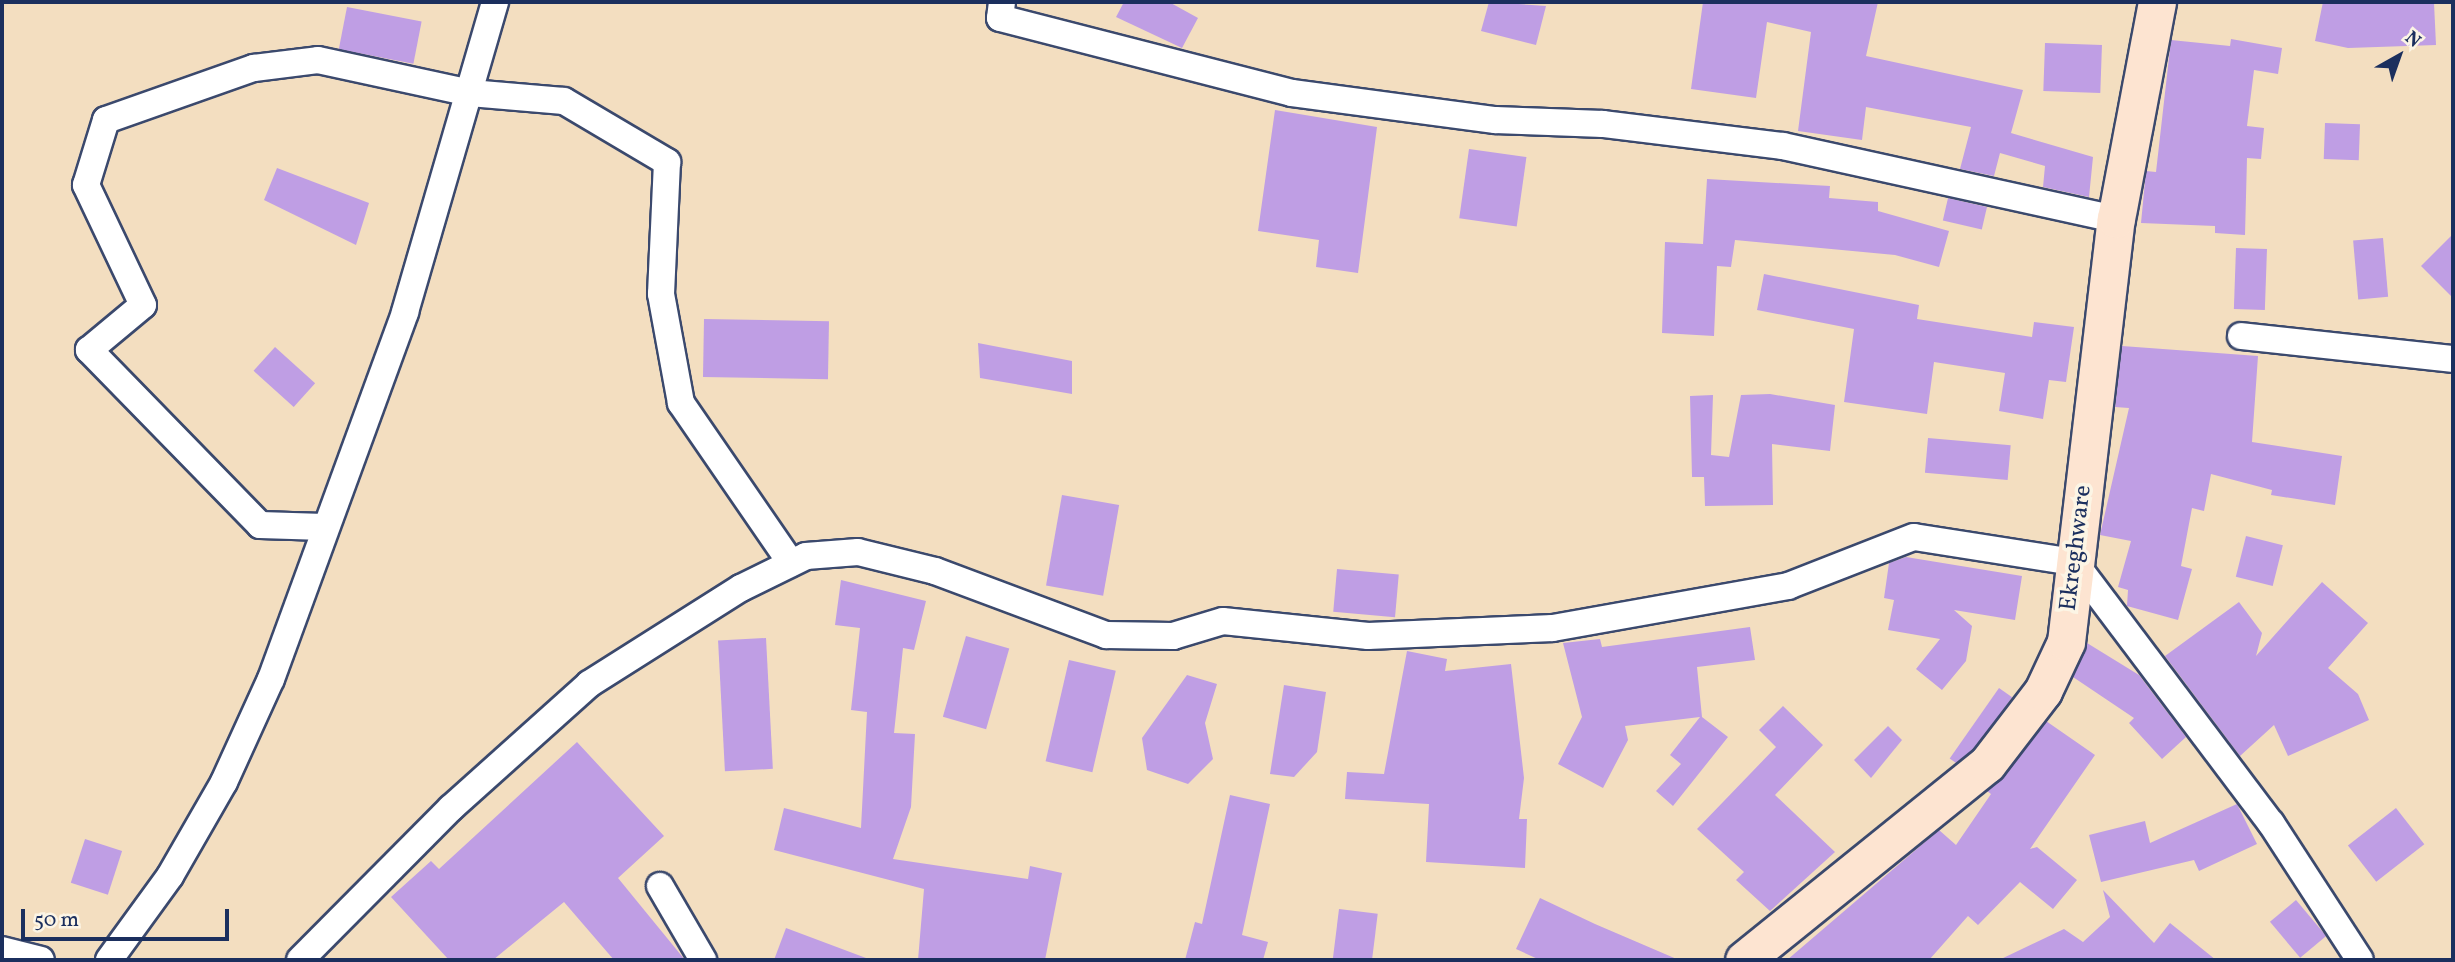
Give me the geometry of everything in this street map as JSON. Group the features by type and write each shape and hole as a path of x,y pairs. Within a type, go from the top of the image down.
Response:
{"street":[{"path":"109,960 170,876 224,782 271,679 324,527 405,312 495,2"},
{"path":"1002,2 1000,18 1292,93 1495,120 1603,124 1783,146 2116,219"},
{"name":"Ekreghware","path":"1744,960 1987,764 2017,730 2066,642 2116,219 2157,2"},
{"path":"324,527 260,525 89,350 143,305 86,185 106,120 254,68 318,60 470,93 564,101 667,162 661,294 681,403 791,564"},
{"path":"2241,336 2453,359"},
{"path":"300,960 452,808 589,684 791,564 859,552 935,571 1106,635 1173,636 1223,621 1368,636 1553,628 1762,591 1914,537 2074,562 2271,823 2360,960"},
{"path":"660,886 703,960"},
{"path":"2,950 41,960"}],"building":[{"path":"1124,2 1169,2 1198,18 1182,48 1116,17"},
{"path":"1489,2 1546,6 1536,45 1481,31"},
{"path":"1703,2 1878,2 1866,56 2023,90 2011,133 2093,157 2089,197 2043,187 2045,166 2000,153 1994,176 1960,169 1971,127 1866,107 1862,140 1798,131 1811,32 1767,22 1756,98 1691,89"},
{"path":"2323,2 2434,3 2436,45 2348,48 2315,41"},
{"path":"347,7 422,22 413,64 339,49"},
{"path":"2231,39 2282,48 2278,74 2254,70 2247,126 2264,128 2261,159 2247,158 2245,235 2215,233 2215,226 2141,223 2146,171 2156,172 2171,40 2230,46"},
{"path":"2045,43 2102,45 2100,93 2043,91"},
{"path":"1275,110 1377,127 1358,273 1316,267 1319,240 1258,231"},
{"path":"2325,123 2360,124 2359,160 2324,159"},
{"path":"1469,149 1526,157 1517,226 1459,218"},
{"path":"277,168 369,203 356,245 264,200"},
{"path":"1707,179 1830,186 1829,198 1878,202 1878,211 1949,231 1939,267 1895,255 1735,240 1731,267 1717,266 1714,336 1662,333 1665,242 1703,244"},
{"path":"1948,198 1987,207 1982,229 1943,220"},
{"path":"2453,234 2453,298 2421,266"},
{"path":"2383,238 2388,297 2358,299 2353,241"},
{"path":"2236,248 2267,249 2265,310 2234,309"},
{"path":"1764,274 1919,305 1917,319 2032,337 2034,322 2074,327 2066,382 2049,380 2043,419 1999,411 2005,373 1934,362 1927,414 1844,402 1854,329 1757,310"},
{"path":"704,319 829,321 828,379 703,377"},
{"path":"978,343 1072,361 1072,394 980,378"},
{"path":"2122,346 2258,356 2252,442 2342,456 2335,505 2271,495 2272,490 2211,474 2204,511 2192,508 2181,566 2192,569 2178,620 2127,606 2128,590 2118,587 2131,541 2100,535 2129,408 2115,407"},
{"path":"275,347 315,383 294,407 254,371"},
{"path":"1770,394 1835,405 1830,451 1772,444 1773,505 1705,506 1704,477 1692,477 1690,396 1713,395 1711,455 1729,457 1741,395"},
{"path":"1928,438 2011,445 2008,480 1925,473"},
{"path":"1062,495 1119,505 1103,596 1046,586"},
{"path":"2246,536 2283,545 2273,586 2236,577"},
{"path":"1906,557 2022,576 2015,620 1954,610 1972,626 1966,661 1942,690 1916,669 1940,639 1888,630 1894,600 1884,598 1889,563"},
{"path":"1337,569 1399,574 1395,617 1333,612"},
{"path":"841,580 926,601 914,650 903,648 894,733 915,734 911,807 893,859 1028,879 1030,866 1062,873 1045,960 918,960 924,889 774,850 784,808 861,828 867,712 851,710 860,628 835,625"},
{"path":"2322,582 2368,623 2328,668 2358,694 2369,720 2288,756 2274,725 2240,756 2165,656 2239,602 2262,633 2256,656"},
{"path":"1750,627 1755,660 1697,667 1702,717 1728,737 1673,806 1656,791 1681,764 1670,755 1700,717 1625,726 1628,740 1603,788 1558,764 1582,717 1563,643 1600,639 1602,647"},
{"path":"966,636 1009,648 986,729 943,717"},
{"path":"766,638 773,769 725,771 718,641"},
{"path":"2087,643 2139,675 2186,737 2162,759 2129,723 2134,718 2073,677"},
{"path":"1407,651 1447,659 1445,671 1511,664 1524,778 1519,819 1527,819 1525,868 1426,862 1429,804 1345,799 1347,772 1384,774"},
{"path":"1069,660 1116,671 1092,772 1046,761"},
{"path":"1187,675 1217,684 1205,723 1213,759 1188,784 1147,770 1142,738"},
{"path":"1284,685 1326,692 1317,752 1294,777 1270,774"},
{"path":"1999,688 2012,697 1963,768 1950,758"},
{"path":"1783,706 1823,745 1775,795 1835,852 1770,911 1736,880 1744,872 1697,829 1776,747 1759,730"},
{"path":"2046,721 2095,755 2030,849 2037,847 2077,880 2053,909 2020,882 1978,925 1968,916 1929,960 1787,960 1939,830 1956,845 1991,794 1987,791"},
{"path":"1888,726 1902,740 1871,778 1854,760"},
{"path":"577,742 664,836 618,878 685,960 614,960 564,902 493,960 449,960 391,897 431,861 439,869"},
{"path":"1230,795 1270,804 1242,935 1268,942 1263,960 1185,960 1195,922 1202,924"},
{"path":"2237,804 2257,844 2199,871 2194,860 2101,882 2089,835 2145,821 2150,843"},
{"path":"2396,808 2424,844 2376,882 2348,846"},
{"path":"85,839 122,851 108,895 71,883"},
{"path":"2103,890 2154,943 2170,923 2216,960 1999,960 2064,929 2083,942 2110,917"},
{"path":"1540,898 1679,960 1540,960 1516,949"},
{"path":"2296,900 2326,936 2300,958 2270,922"},
{"path":"1339,909 1378,914 1372,960 1333,960"},
{"path":"786,928 866,958 774,960"}]}
